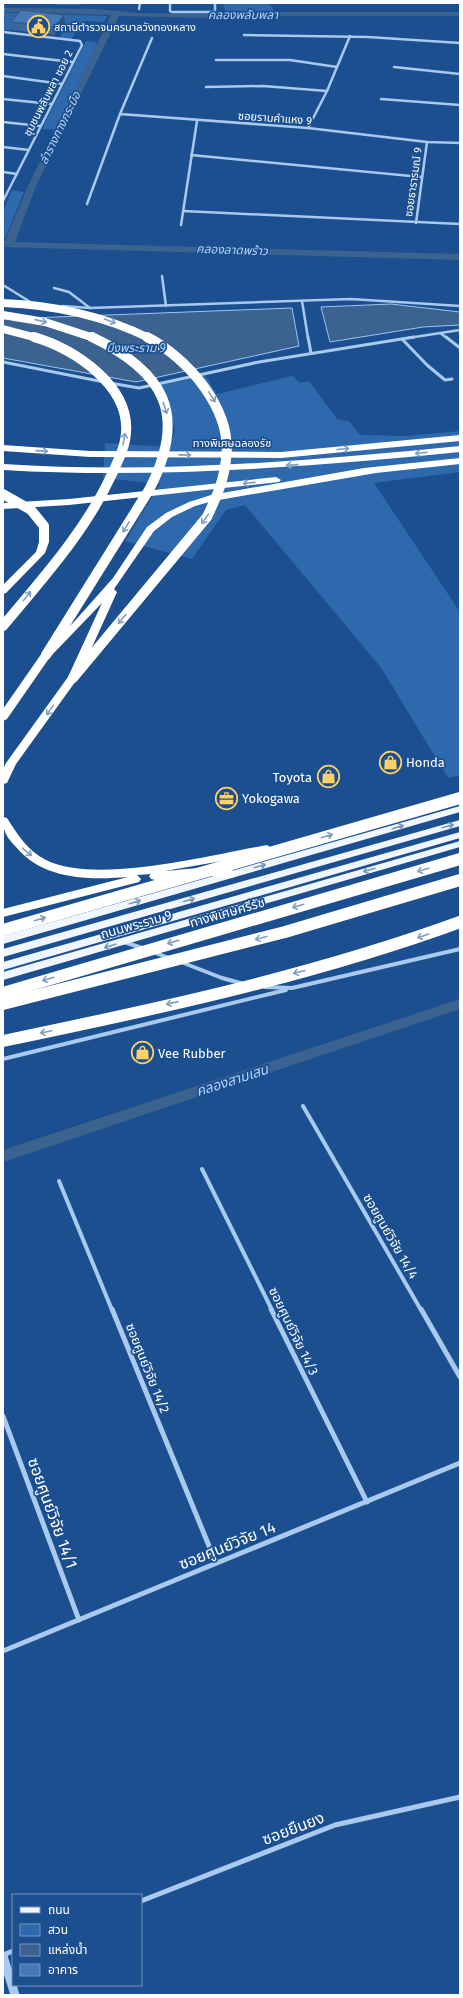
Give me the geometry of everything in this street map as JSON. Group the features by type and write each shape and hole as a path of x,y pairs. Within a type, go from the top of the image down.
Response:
{"highway":[{"path":"3,303 81,312 126,327 148,338 166,350 201,380 220,411 227,439 226,471 218,501 207,517 73,678 11,763 3,780"},
{"path":"3,315 26,317 72,330 101,341 125,356 144,372 159,390 168,419 168,439 156,478 46,655 3,717"},
{"path":"3,329 42,339 87,363 107,381 125,413 125,438 112,477 74,537 3,626"},
{"name":"ทางพิเศษฉลองรัช","path":"3,448 90,454 281,455 460,438"},
{"name":"ทางพิเศษฉลองรัช","path":"3,467 71,470 212,469 350,460 460,449"},
{"path":"3,506 69,502 460,461"},
{"path":"73,678 117,580 150,529 169,515 192,504 231,494 372,471"},
{"path":"3,494 31,510 44,526 44,534 40,553 3,592"},
{"path":"46,655 77,625 117,580"},
{"path":"3,930 460,798"},
{"path":"3,821 25,852 43,864 82,873 117,875 302,843"},
{"name":"ทางพิเศษศรีรัช","path":"3,993 460,859"},
{"path":"3,913 142,877 189,872 232,874"},
{"path":"3,1004 106,979 285,932 460,880"},
{"path":"3,1041 218,993 343,961 422,937 460,922"}],"main road":[{"name":"ถนนพระราม 9","path":"3,940 460,809"},
{"name":"ถนนพระราม 9","path":"3,952 460,823"},
{"name":"ถนนพระราม 9","path":"3,966 460,835"},
{"name":"ถนนพระราม 9","path":"3,976 460,844"}],"street":[{"path":"57,3 80,3"},
{"path":"139,9 140,3"},
{"path":"170,3 170,11 172,12 212,12 215,11 215,3"},
{"path":"3,4 3,12"},
{"name":"ชุมชนพลับพลา ซอย 2","path":"3,32 80,41 82,45 3,200"},
{"path":"244,35 350,36 460,43"},
{"path":"308,128 327,91 350,36"},
{"path":"87,204 117,121 152,38"},
{"path":"3,54 72,62"},
{"path":"216,60 290,60 337,67"},
{"path":"394,68 460,74"},
{"path":"3,76 62,84"},
{"path":"206,87 263,86 327,91"},
{"path":"3,99 51,104"},
{"path":"381,100 460,105"},
{"name":"ซอยรามคำแหง 9","path":"120,114 197,121 308,128 427,142 460,143"},
{"path":"181,225 197,121"},
{"path":"3,122 40,126"},
{"name":"ซอยธารารมณ์ 9","path":"416,224 427,142"},
{"path":"3,147 29,150"},
{"path":"191,155 422,177"},
{"path":"3,172 17,174"},
{"path":"183,211 416,224 460,224"},
{"path":"162,276 166,306"},
{"path":"3,285 32,304"},
{"path":"54,288 69,292 90,308"},
{"path":"3,303 90,308 351,299 460,306"},
{"path":"302,301 311,353"},
{"path":"3,362 132,388 311,353 460,330"},
{"path":"440,333 460,348"},
{"path":"402,338 427,365 445,380 452,379"},
{"path":"124,941 222,978 254,986 292,988"},
{"path":"3,1059 292,988 460,949"},
{"name":"ซอยศูนย์วิจัย 14/4","path":"303,1106 460,1377"},
{"name":"ซอยศูนย์วิจัย 14/3","path":"202,1169 366,1502"},
{"name":"ซอยศูนย์วิจัย 14/2","path":"59,1181 216,1563"},
{"name":"ซอยศูนย์วิจัย 14/1","path":"3,1416 79,1620"},
{"name":"ซอยศูนย์วิจัย 14","path":"3,1651 460,1463"},
{"name":"ซอยยืนยง","path":"142,1901 336,1825 460,1797"},
{"path":"12,1952 3,1956 12,1985"}],"green space":[{"path":"223,3 269,3 274,11 226,13"},
{"path":"4,13 107,16 104,22 84,21 71,39 60,38 65,23 21,18 10,30 3,30"},
{"path":"86,41 97,42 89,66 55,130 42,129"},
{"path":"12,190 24,192 6,237 3,237 3,212"},
{"path":"206,376 217,394 292,376 300,383 309,381 337,419 350,422 360,435 407,436 460,431 460,472 374,483 460,612 460,775 448,778 382,669 245,505 226,510 192,559 125,541 160,484 103,478 105,443 170,447 175,429 160,385"}],"water":[{"path":"391,304 460,312 460,325 423,327 330,342 321,307"},
{"name":"บึงพระราม 9","path":"292,308 299,346 136,382 3,358 3,319"}],"building":[{"path":"21,10 64,15 55,27 11,22"}],"waterway":[{"name":"คลองพลับพลา","path":"3,10 95,11 139,15 212,16 278,14 460,14"},
{"name":"ลำรางทางกระบือ","path":"9,244 32,186 116,13"},
{"name":"คลองลาดพร้าว","path":"3,244 95,248 460,257"},
{"name":"คลองสามเสน","path":"3,1156 460,1004"}],"place":[{"name":"สถานีตำรวจนครบาลวังทองหลาง","path":"38,27"},
{"name":"Honda","path":"390,762"},
{"name":"Toyota","path":"328,777"},
{"name":"Yokogawa","path":"227,798"},
{"name":"Vee Rubber","path":"143,1053"}]}
